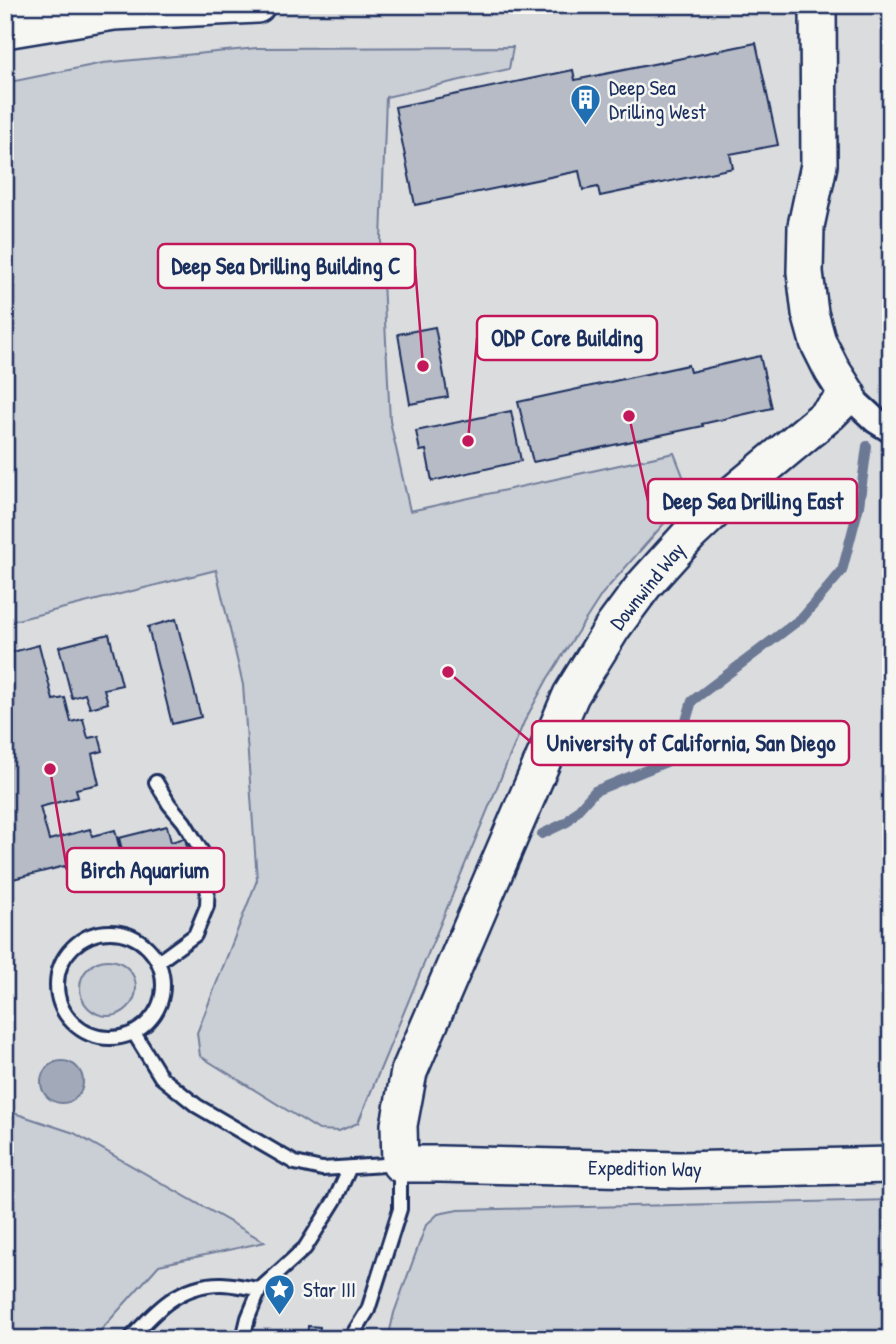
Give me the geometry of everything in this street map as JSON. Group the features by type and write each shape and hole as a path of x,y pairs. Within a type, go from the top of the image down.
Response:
{"street":[{"path":"5,30 114,12 257,5"},
{"path":"818,5 819,165 806,226 804,272 810,313 818,342 848,395 875,420 891,429"},
{"name":"Downwind Way","path":"400,1164 399,1125 409,1072 572,695 644,585 690,534 729,496 848,395"},
{"name":"Expedition Way","path":"400,1164 680,1170 891,1165"}],"lane":[{"path":"156,782 202,852 208,877 207,906 195,935 158,962"},
{"path":"116,932 133,937 148,947 158,962 163,978 163,995 157,1010 147,1023 134,1033 117,1038 98,1037 82,1031 68,1018 60,1003 56,985 60,967 68,952 81,940 98,933 116,932"},
{"path":"134,1033 161,1077 197,1105 295,1163 322,1169 400,1164 400,1209 368,1310 350,1339"},
{"path":"243,1339 260,1289 305,1248 335,1200 349,1169"},
{"path":"130,1339 151,1315 172,1298 194,1287 222,1284 260,1289"}],"shaded area":[{"path":"5,5 891,5 891,1339 5,1339"},
{"path":"513,47 509,69 386,97 381,241 390,421 410,511 674,453 690,494 602,594 548,678 524,722 358,1123 339,1131 319,1130 200,1056 197,1033 257,880 243,685 216,570 5,623 5,83 103,63 257,48"},
{"path":"108,960 119,962 128,968 134,977 134,999 128,1008 119,1014 108,1016 97,1014 88,1008 82,999 80,988 82,977 88,968 97,962"},
{"path":"5,1110 74,1133 265,1242 159,1265 93,1339 5,1339"},
{"path":"891,1200 891,1339 388,1339 394,1313 426,1225 438,1214 458,1210"}],"water":[{"path":"62,1061 77,1067 83,1082 77,1097 62,1103 47,1097 41,1082 47,1067"}],"building":[{"name":"Deep Sea Drilling West","path":"756,43 778,145 730,154 733,168 600,196 598,187 583,190 579,171 415,205 395,107 573,70 575,80"},
{"path":"435,327 448,397 410,404 398,334"},
{"path":"760,356 772,408 702,424 703,426 533,462 518,402 688,365 690,372"},
{"path":"511,411 521,461 432,481 426,450 420,451 416,431"},
{"path":"176,619 201,717 172,724 148,627"},
{"path":"109,634 122,685 104,689 108,703 90,708 85,694 72,698 59,647"},
{"path":"39,645 53,700 65,698 71,722 83,719 88,738 99,736 103,751 92,754 99,784 76,789 78,797 40,807 49,840 90,829 92,836 115,830 122,858 66,869 65,866 5,881 5,654"},
{"path":"167,826 171,842 185,838 193,874 173,879 167,854 126,865 119,838"},
{"path":"308,1326 320,1327 319,1339 307,1339"}],"waterway":[{"path":"542,834 567,822 595,791 666,762 679,744 692,701 803,617 842,571 859,506 867,446"}],"place":[{"name":"Deep Sea Drilling West","path":"586,126"},
{"name":"Deep Sea Drilling Building C","path":"423,366"},
{"name":"Deep Sea Drilling East","path":"629,416"},
{"name":"ODP Core Building","path":"468,441"},
{"name":"University of California, San Diego","path":"448,672"},
{"name":"Birch Aquarium","path":"50,769"},
{"name":"Star III","path":"280,1316"}]}
